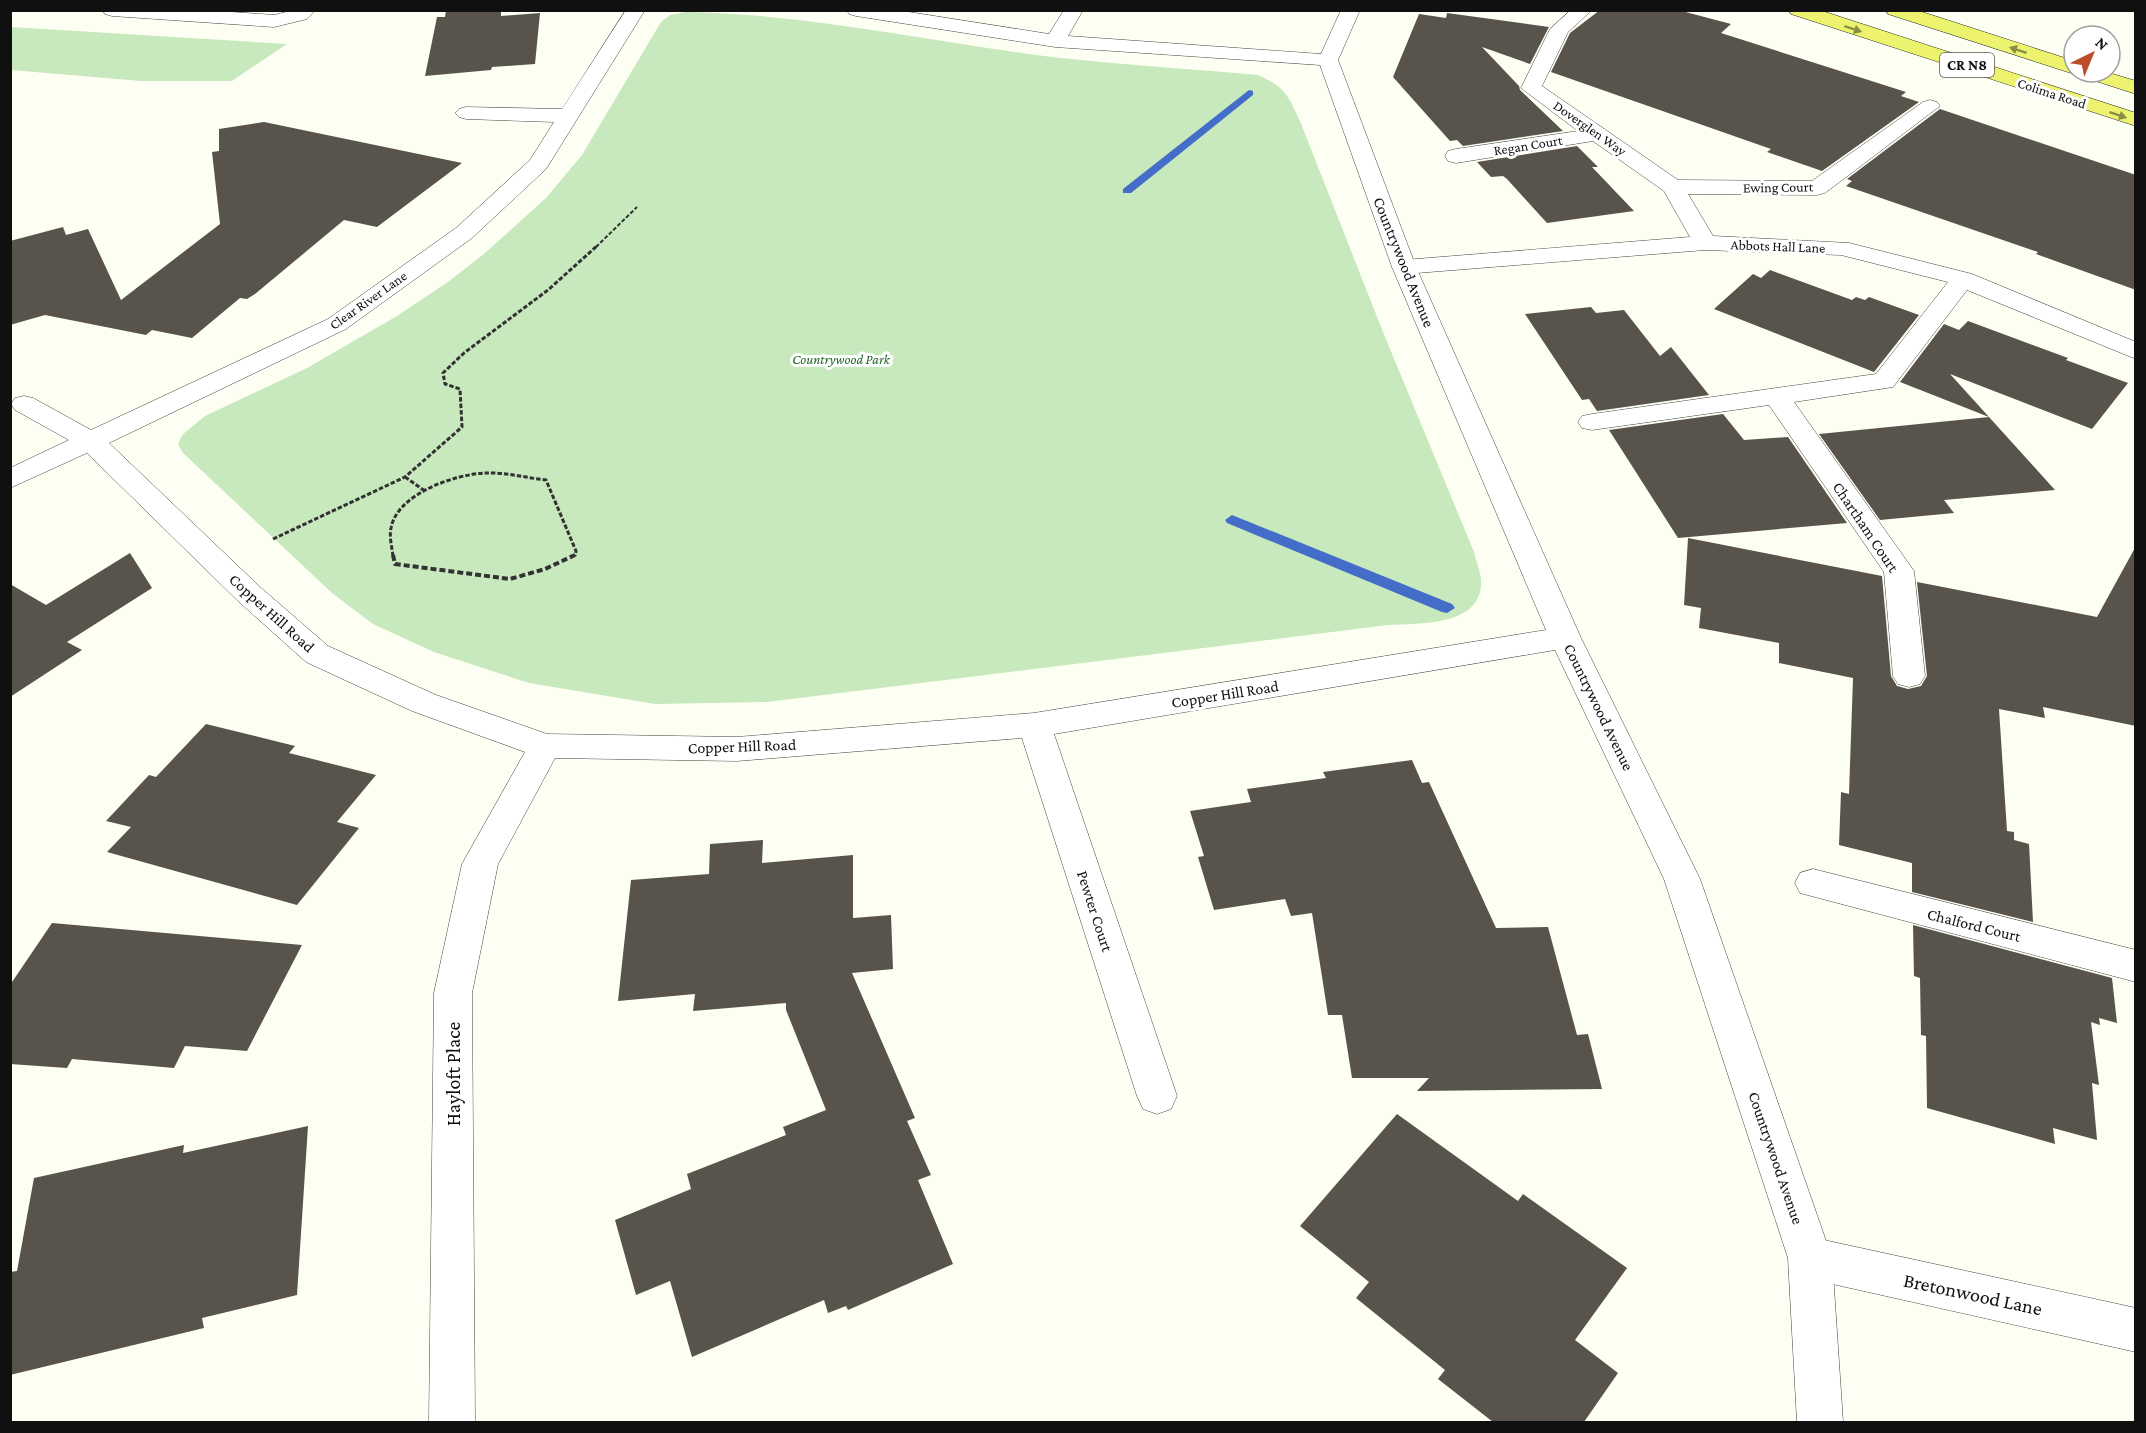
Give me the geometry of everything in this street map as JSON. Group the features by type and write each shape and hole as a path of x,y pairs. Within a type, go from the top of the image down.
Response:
{"main road":[{"name":"Colima Road","path":"1797,10 2136,120"},
{"name":"Colima Road","path":"1895,10 2062,64"}],"street":[{"path":"112,10 274,21 300,15 307,10"},
{"name":"Clear River Lane","path":"10,479 337,324 464,232 538,164 636,10"},
{"path":"856,10 1055,41 1328,60 1351,10"},
{"path":"1055,41 1074,10"},
{"name":"Doverglen Way","path":"1583,10 1560,29 1531,88 1673,188 1705,243"},
{"name":"Countrywood Avenue","path":"1328,60 1404,267 1565,638 1682,879 1810,1258 1820,1422"},
{"name":"Ewing Court","path":"1673,188 1817,188 1930,106"},
{"path":"466,113 568,116"},
{"name":"Regan Court","path":"1456,156 1599,134"},
{"name":"Abbots Hall Lane","path":"1404,267 1705,243 1841,248 1963,279 2136,351"},
{"path":"1592,422 1884,381 1963,279"},
{"name":"Chartham Court","path":"1776,396 1899,572 1909,676"},
{"name":"Copper Hill Road","path":"24,404 91,441 249,594 317,654 424,703 545,746 737,749 1034,725 1565,638"},
{"name":"Pewter Court","path":"1034,725 1157,1096"},
{"name":"Hayloft Place","path":"452,1422 453,993 480,864 545,746"},
{"name":"Chalford Court","path":"1813,883 2136,966"},
{"name":"Bretonwood Lane","path":"1810,1258 2136,1330"}],"path":[{"path":"273,539 405,477 462,427 460,389 445,384 443,373 460,355 534,302 568,273 637,207"},
{"path":"486,473 546,480 576,551 575,556 545,569 510,579 394,564 390,529 396,513 425,491 456,478 486,473"},
{"path":"405,477 425,491"}],"green space":[{"name":"Countrywood Park","path":"686,12 827,23 1060,58 1258,75 1280,88 1289,98 1300,121 1383,332 1474,552 1481,579 1479,595 1472,606 1461,614 1432,622 1388,625 767,702 655,704 529,683 434,652 373,624 332,593 183,453 178,444 182,435 205,416 307,368 397,316 448,282 485,253 546,198 582,155 661,22 670,15"},
{"path":"11,27 287,44 232,81 141,81 11,70"}],"building":[{"path":"446,10 501,10 501,16 540,13 535,64 425,76 437,17 445,17"},
{"path":"1600,10 1678,10 1731,24 1721,33 1906,92 1901,96 1919,102 1822,171 1767,152 1771,149 1551,72 1570,33"},
{"path":"1447,13 1549,27 1530,64 1482,47 1519,86 1520,90 1563,131 1463,146 1457,140 1450,141 1393,77 1419,14 1446,18"},
{"path":"1940,109 2136,175 2136,290 2036,254 2038,252 1846,186 1852,181 1847,179"},
{"path":"264,122 462,163 377,227 344,220 255,294 247,299 240,298 192,338 152,330 146,335 45,315 10,325 10,241 63,227 66,235 88,229 121,300 220,224 212,152 219,151 219,129"},
{"path":"1577,146 1598,167 1592,167 1634,211 1547,223 1507,179 1503,176 1491,177 1477,162"},
{"path":"1770,270 1852,300 1856,297 1865,300 1869,297 1919,315 1874,372 1714,309 1753,274 1761,278"},
{"path":"1591,307 1596,313 1624,310 1660,356 1671,347 1709,395 1597,411 1589,399 1582,400 1525,314"},
{"path":"1968,321 2128,383 2092,429 1950,374 1989,417 1900,382 1944,324 1959,330"},
{"path":"1723,414 1744,440 1788,437 1847,523 1678,538 1609,430"},
{"path":"1989,417 2055,490 1944,500 1954,513 1880,520 1819,434"},
{"path":"1688,538 1882,576 1891,676 1897,686 1908,689 1921,686 1927,676 1917,582 2097,617 2136,546 2136,726 2043,707 2045,718 1999,709 2007,831 2014,832 2014,840 2029,844 2033,922 1912,892 1912,863 1839,845 1841,792 1849,794 1853,678 1779,663 1779,643 1699,628 1701,608 1684,605"},
{"path":"130,553 152,588 67,642 82,650 10,697 10,584 46,605"},
{"path":"206,724 295,746 289,753 376,775 337,822 359,828 297,905 107,852 131,827 106,821 149,775 156,777"},
{"path":"1412,760 1422,783 1429,782 1496,928 1548,927 1577,1035 1588,1034 1602,1089 1417,1091 1429,1078 1352,1078 1342,1015 1328,1015 1312,913 1291,916 1285,899 1214,910 1198,857 1204,856 1190,811 1251,802 1247,789 1326,778 1323,772"},
{"path":"763,840 762,863 853,855 853,918 891,915 893,969 852,973 915,1118 907,1121 931,1175 918,1180 953,1264 848,1310 846,1306 828,1313 824,1300 692,1357 670,1281 636,1295 615,1220 691,1189 687,1174 786,1135 783,1127 826,1110 786,1010 786,1003 693,1011 695,994 618,1001 631,880 709,874 710,844"},
{"path":"52,923 302,945 247,1051 185,1046 174,1068 72,1059 67,1068 10,1064 10,985"},
{"path":"1913,925 2112,978 2117,1023 2099,1018 2100,1025 2091,1022 2099,1085 2092,1083 2097,1140 2053,1128 2055,1144 1927,1108 1926,1036 1921,1035 1920,978 1914,976"},
{"path":"1397,1114 1518,1201 1523,1194 1627,1268 1575,1340 1618,1373 1584,1422 1493,1422 1438,1379 1445,1370 1356,1298 1369,1282 1300,1226"},
{"path":"308,1126 297,1295 202,1318 204,1328 10,1375 10,1272 17,1271 34,1178 184,1145 183,1153"}],"waterway":[{"path":"1127,191 1249,93"},
{"path":"1232,520 1447,608"}]}
